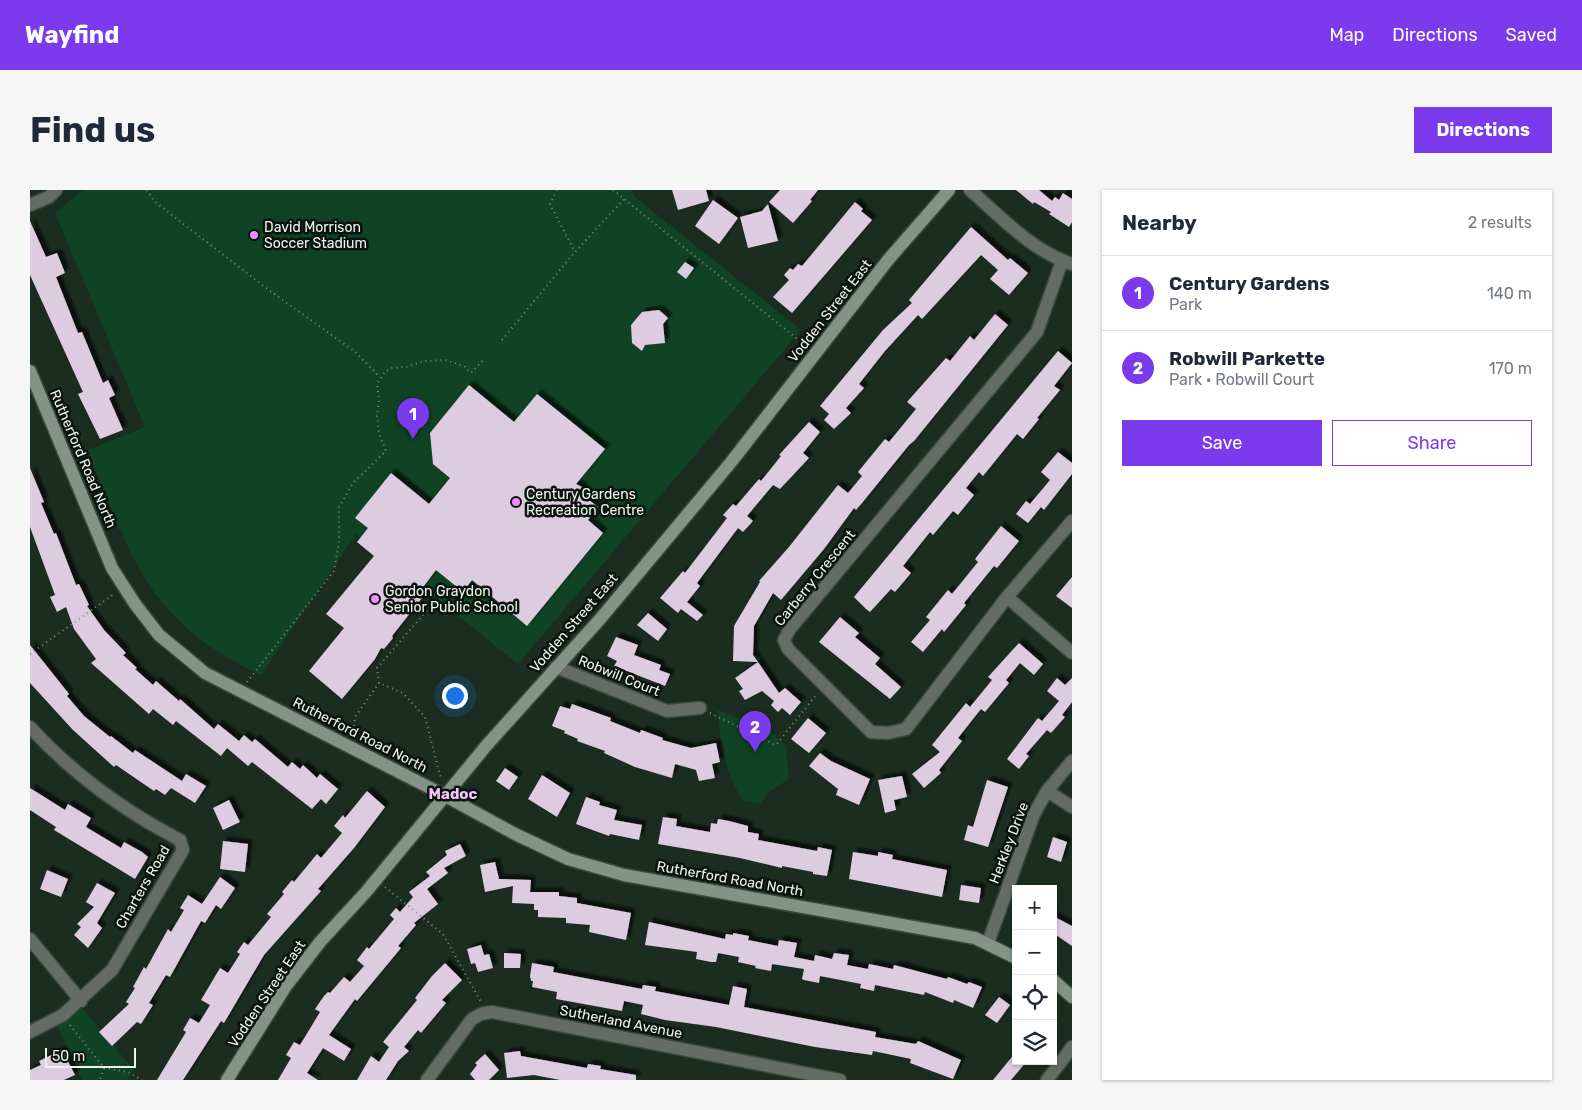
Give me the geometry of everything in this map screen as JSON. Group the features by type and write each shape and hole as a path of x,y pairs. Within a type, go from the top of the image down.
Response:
{"street":[{"path":"30,205 50,197 56,190"},
{"name":"Vodden Street East","path":"227,1080 286,986 320,942 376,880 444,796 601,618 732,461 888,260 949,190"},
{"path":"970,190 1028,240 1067,262"},
{"name":"Carberry Crescent","path":"1067,262 1037,332 790,629 784,640 788,649 871,732 888,733 906,730 1007,597 1072,521"},
{"name":"Rutherford Road North","path":"30,371 112,568 159,635 205,672 515,834 568,859 624,875 975,938 1012,956"},
{"path":"1007,597 1072,653"},
{"name":"Robwill Court","path":"556,667 667,711 700,708"},
{"name":"Charters Road","path":"30,726 50,749 118,805 180,840 183,850 112,970 81,1001 63,1015 30,1032"},
{"name":"Herkley Drive","path":"988,943 1034,814 1047,791 1072,761"},
{"path":"1047,791 1072,806"},
{"path":"30,939 81,1001"},
{"path":"1057,984 1072,997"},
{"path":"427,1080 472,1019 486,1013"},
{"name":"Sutherland Avenue","path":"486,1013 840,1080"},
{"path":"1047,1080 1072,1047"}],"path":[{"path":"147,190 154,201 266,288 354,351 380,377"},
{"path":"557,190 550,204 575,252"},
{"path":"613,190 816,353"},
{"path":"502,340 575,252 624,199"},
{"path":"241,691 334,571 339,542 339,507 353,483 386,451 379,434 377,416 379,399 377,384 380,377 391,368 406,367 425,361 445,360 464,366 471,373 485,358"},
{"path":"30,654 124,586"},
{"path":"352,748 355,717 379,684 377,668 430,607"},
{"path":"379,684 403,693 425,716 444,796"},
{"path":"700,708 776,745 824,686"},
{"path":"376,880 443,934 486,1013"},
{"path":"63,1015 104,1068 128,1072 142,1080"},
{"path":"100,1080 104,1068"}],"green space":[{"path":"83,190 632,190 635,197 801,330 518,664 356,534 261,675 223,655 192,633 168,609 148,583 117,523 88,450 145,427 55,213"},
{"path":"717,710 767,728 786,746 789,779 767,793 761,804 744,801 737,791 728,769 722,746"},
{"path":"82,1008 134,1070 128,1080 82,1080 57,1025 73,1016"}],"building":[{"path":"672,190 706,190 709,201 678,210"},
{"path":"780,190 818,190 810,200 812,201 793,223 769,202"},
{"path":"1016,190 1039,190 1052,201 1055,197 1059,200 1063,193 1072,199 1072,222 1069,227 1049,214 1051,212 1034,202 1033,204"},
{"path":"713,200 738,218 719,244 695,226"},
{"path":"855,202 863,209 861,211 872,220 792,313 773,297 789,280 784,275 790,268 793,270 798,264 802,266"},
{"path":"768,204 778,241 748,248 740,217 762,211"},
{"path":"30,221 46,257 57,253 65,273 56,277 78,333 82,332 103,383 108,380 115,395 109,398 123,430 100,439 78,394 83,392 30,275"},
{"path":"971,227 1008,260 1010,258 1028,273 1009,295 990,279 998,270 981,255 922,319 918,315 885,351 859,384 864,388 846,408 851,413 834,429 824,420 829,414 820,406 883,330 912,303 909,300"},
{"path":"685,262 694,268 686,279 677,272"},
{"path":"659,310 668,318 663,324 665,343 645,345 642,351 632,343 631,325 642,312"},
{"path":"995,314 1008,325 862,503 856,510 854,508 824,549 781,600 773,593 754,626 753,655 758,662 733,661 734,626 759,581 789,547 838,485 848,493 862,476 858,472 885,439 889,442 916,409 907,402 946,358 950,361 970,336 974,340"},
{"path":"1058,351 1072,363 1054,386 1060,390 1023,439 1017,434 983,476 979,472 966,488 974,495 958,515 953,511 933,535 930,532 903,566 911,573 895,592 891,589 870,612 854,597"},
{"name":"Century Gardens Recreation Centre","path":"469,385 514,422 537,394 605,449 576,484 584,488 581,494 598,507 588,520 603,533 527,626 472,580 463,592 436,570 417,595 422,598 392,636 393,638 384,649 381,648 375,659 342,699 309,671 344,628 326,614 374,556 357,542 368,528 355,518 391,473 429,504 450,478 433,464 430,433"},
{"path":"809,422 820,432 803,453 809,458 780,489 773,485 747,516 753,521 743,532 738,528 697,583 700,586 687,602 703,615 697,621 681,609 678,613 660,598 683,571 685,573 727,518 723,515 733,504 736,506 759,479 761,481 781,456 779,455"},
{"path":"1058,452 1072,463 1072,474 1044,510 1041,507 1028,523 1016,514 1026,501 1030,504 1050,480 1041,472"},
{"path":"30,468 44,502 41,503 54,534 56,533 76,585 79,584 89,605 87,606 104,630 126,653 123,655 137,668 135,669 153,685 156,681 179,701 180,699 214,729 218,724 239,741 244,735 252,742 255,739 288,767 292,762 300,769 303,765 317,778 320,774 338,789 326,804 321,799 312,809 252,762 248,766 227,748 221,756 176,721 173,725 153,709 149,714 91,663 96,659 74,629 66,607 57,612 50,597 55,595 30,527"},
{"path":"1001,526 1019,541 997,568 994,566 964,603 966,605 944,632 942,629 923,652 911,642 930,620 926,617 948,590 952,594 978,562 975,559"},
{"path":"1072,577 1072,608 1056,596"},
{"path":"648,613 667,629 658,641 637,625"},
{"path":"840,617 859,633 855,637 880,658 875,664 901,687 890,699 819,642"},
{"path":"616,637 638,645 634,655 661,665 659,670 670,674 665,686 614,666 617,661 607,656"},
{"path":"1019,643 1043,664 1034,675 1020,663 1006,680 1009,683 985,712 981,709 958,738 962,741 939,770 941,773 924,788 912,774 940,752 932,745 966,703 970,707 992,680 988,677"},
{"path":"30,645 84,716 110,737 133,753 135,750 182,781 186,774 206,786 195,803 171,788 165,795 156,789 154,791 116,765 114,767 73,730 30,683"},
{"path":"758,662 779,693 785,688 801,702 790,715 782,708 778,712 771,705 774,701 762,691 745,700 739,691 743,689 735,678"},
{"path":"1057,678 1065,685 1072,678 1072,702 1062,715 1065,717 1051,733 1047,730 1026,754 1029,756 1019,769 1007,759 1038,718 1042,721 1059,701 1047,691"},
{"path":"572,704 611,718 610,721 640,733 641,730 663,738 662,740 691,748 716,743 720,762 712,764 715,778 699,781 696,770 675,764 672,778 635,767 604,753 605,751 577,741 578,739 564,733 565,731 552,726 560,706 570,709"},
{"path":"808,718 826,733 809,753 791,739"},
{"path":"820,753 831,761 870,779 859,805 836,795 838,789 809,766"},
{"path":"505,768 518,777 509,790 496,781"},
{"path":"542,775 570,793 557,817 528,799"},
{"path":"902,776 907,797 894,800 896,810 885,813 878,780"},
{"path":"987,780 1008,787 988,847 964,840 968,825 973,827"},
{"path":"30,788 65,810 68,804 91,818 86,827 121,848 124,842 148,857 135,879 54,830 56,827 30,810"},
{"path":"367,791 385,807 354,848 318,889 321,891 264,955 224,1023 221,1021 183,1080 157,1080 186,1032 183,1030 190,1018 199,1023 210,1005 201,1000 220,968 228,973 240,954 237,952 244,942 248,945 271,917 267,914 284,894 282,892 292,880 294,882 317,854 321,858 342,833 334,826 343,815 345,818"},
{"path":"586,797 600,802 599,805 617,810 614,820 642,825 639,840 610,834 609,836 576,824"},
{"path":"229,800 240,822 223,830 213,808"},
{"path":"663,817 677,819 676,826 710,832 711,823 717,824 718,819 729,821 748,826 748,832 759,834 758,840 817,851 818,847 832,850 827,876 658,844"},
{"path":"1053,837 1067,842 1061,862 1047,857"},
{"path":"223,841 248,844 245,872 220,869"},
{"path":"460,844 466,856 444,868 448,873 427,889 438,904 414,923 416,925 398,946 401,948 357,1001 355,999 329,1035 351,1049 344,1061 323,1048 307,1073 318,1080 278,1080 291,1058 286,1055 294,1042 300,1045 320,1012 315,1009 324,996 328,992 330,993 344,977 350,982 364,966 357,960 367,947 369,949 394,919 390,915 396,908 400,912 413,897 409,892 430,876 426,872 447,855 445,851"},
{"path":"853,852 878,856 878,852 893,855 892,859 947,870 942,897 849,879"},
{"path":"495,862 499,879 531,880 530,892 559,892 559,896 577,898 577,903 631,913 626,940 589,932 590,925 566,923 566,918 538,917 538,910 534,910 534,904 512,903 513,886 485,892 480,865"},
{"path":"47,870 68,879 61,897 40,889"},
{"path":"220,877 235,888 221,909 216,905 205,923 201,921 170,977 166,975 149,1003 153,1005 141,1024 137,1022 112,1046 99,1032 129,1004 126,1002 135,988 133,987 144,967 146,969 168,929 171,932 184,910 180,908 188,895 202,904"},
{"path":"97,883 115,893 97,923 102,928 88,948 74,935 81,927 77,924 94,907 86,902"},
{"path":"961,885 981,888 979,903 959,900"},
{"path":"1057,918 1072,926 1072,946 1057,936"},
{"path":"649,922 725,939 726,934 733,935 733,933 749,936 748,940 778,946 779,940 797,943 794,957 814,961 815,955 832,959 834,953 849,955 847,965 868,969 869,964 893,969 894,965 947,979 948,977 967,984 969,982 982,987 973,1008 954,1000 953,1003 925,992 924,995 875,985 874,991 860,988 861,984 820,976 819,983 804,980 802,979 804,969 772,964 771,971 738,962 739,957 718,953 716,962 711,962 696,959 697,952 645,945"},
{"path":"481,945 484,955 489,954 493,968 478,972 475,963 471,964 467,949"},
{"path":"504,953 521,954 520,968 504,968"},
{"path":"445,963 462,980 442,1000 446,1003 421,1033 418,1030 404,1047 409,1051 398,1061 386,1080 357,1080 371,1056 379,1062 389,1047 383,1042 417,1000 415,998 432,976"},
{"path":"532,963 554,967 553,972 642,989 643,985 656,987 655,991 729,1005 733,986 747,989 744,1007 876,1032 875,1037 916,1044 918,1041 961,1060 953,1079 910,1063 911,1059 873,1051 872,1055 815,1047 716,1027 665,1020 641,1014 643,1005 624,1001 622,1011 556,999 557,992 532,987 533,981 531,981 530,976"},
{"path":"999,997 1010,1005 997,1023 985,1015"},
{"path":"62,1050 75,1075 64,1080 30,1080 30,1070 41,1065 39,1061"},
{"path":"520,1051 521,1056 587,1068 588,1064 601,1066 600,1069 636,1075 636,1080 560,1080 534,1075 507,1078 504,1053"},
{"path":"485,1054 499,1070 489,1080 475,1080 470,1074 477,1065 475,1063"},
{"path":"1012,1057 1012,1065 1024,1065 1011,1080 993,1080"}],"place":[{"name":"David Morrison Soccer Stadium","path":"254,235"},
{"name":"Century Gardens","path":"413,439"},
{"name":"Century Gardens Recreation Centre","path":"516,502"},
{"name":"Gordon Graydon Senior Public School","path":"375,599"},
{"name":"Robwill Parkette","path":"755,752"}],"district":[{"name":"Madoc","path":"453,794"}]}
